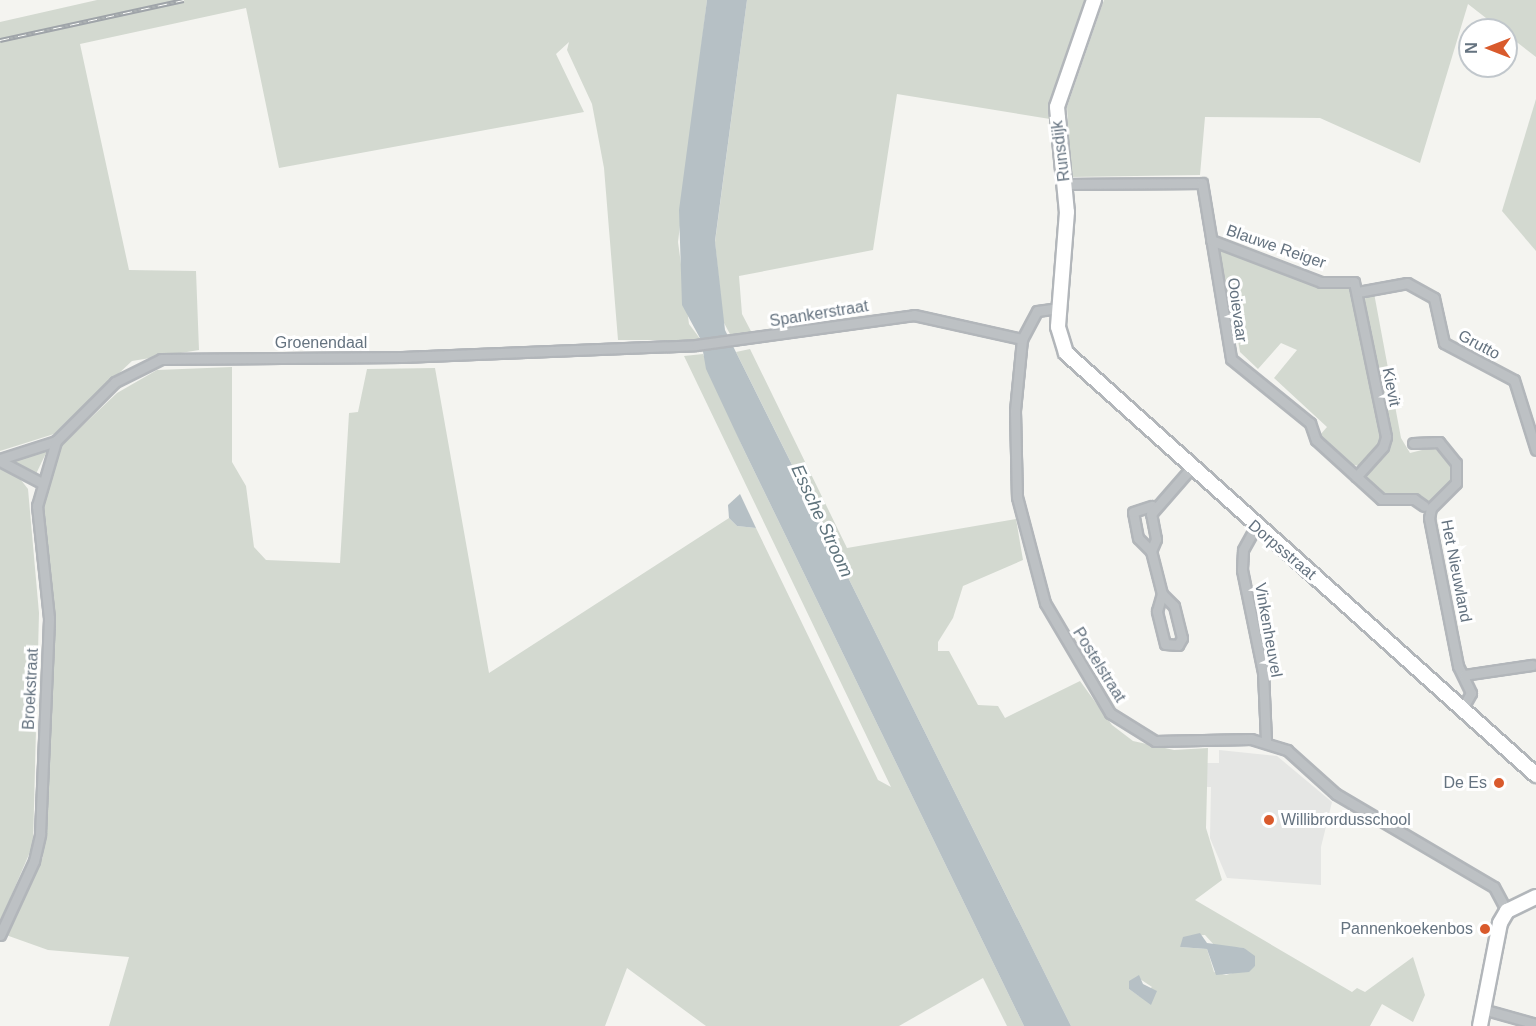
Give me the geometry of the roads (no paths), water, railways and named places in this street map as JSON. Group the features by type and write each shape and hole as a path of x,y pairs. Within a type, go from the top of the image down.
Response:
{"street":[{"name":"Runsdijk","path":"1059,308 1067,230 1057,107 1094,0"},
{"name":"Ooievaar","path":"1065,184 1198,180 1211,240 1231,359 1310,423 1316,440 1381,500 1414,499 1424,506"},
{"name":"Blauwe Reiger","path":"1211,240 1321,282 1351,279 1358,292"},
{"name":"Grutto","path":"1358,292 1407,283 1434,298 1444,343 1514,380 1536,450"},
{"name":"Kievit","path":"1356,477 1386,443 1358,292"},
{"name":"Postelstraat","path":"1059,308 1037,311 1022,339 1016,389 1017,497 1031,566 1068,647 1110,713 1141,737 1175,745 1266,741 1287,750 1336,794 1494,887 1507,911"},
{"name":"Dorpsstraat","path":"1059,308 1061,342 1075,366 1192,467 1255,528 1536,775"},
{"name":"Spankerstraat","path":"616,346 738,342 914,315 1022,339"},
{"name":"Groenendaal","path":"56,441 115,382 161,359 402,357 616,346"},
{"path":"0,460 56,441"},
{"name":"Broekstraat","path":"0,935 34,861 40,834 49,618 38,541 40,482 56,441"},
{"name":"Het Nieuwland","path":"1413,443 1439,442 1456,463 1456,483 1431,508 1429,518 1464,675 1471,693 1462,709"},
{"path":"0,460 40,482"},
{"path":"1162,594 1157,611 1165,644 1178,645 1182,639 1174,606 1162,594 1151,551 1138,538 1133,512 1152,506 1192,467"},
{"path":"1151,551 1156,539 1152,506"},
{"name":"Vinkenheuvel","path":"1255,528 1243,550 1242,570 1263,672 1266,741"},
{"path":"1464,675 1532,665"},
{"path":"1480,1026 1486,1010 1497,930 1507,911 1536,897"},
{"path":"1486,1010 1536,1024"}],"railway":[{"path":"0,40 184,0"}],"place":[{"name":"De Es","path":"1499,783"},
{"name":"Willibrordusschool","path":"1269,820"},
{"name":"Pannenkoekenbos","path":"1485,929"}],"water label":[{"name":"Essche Stroom","path":"822,521"}]}
